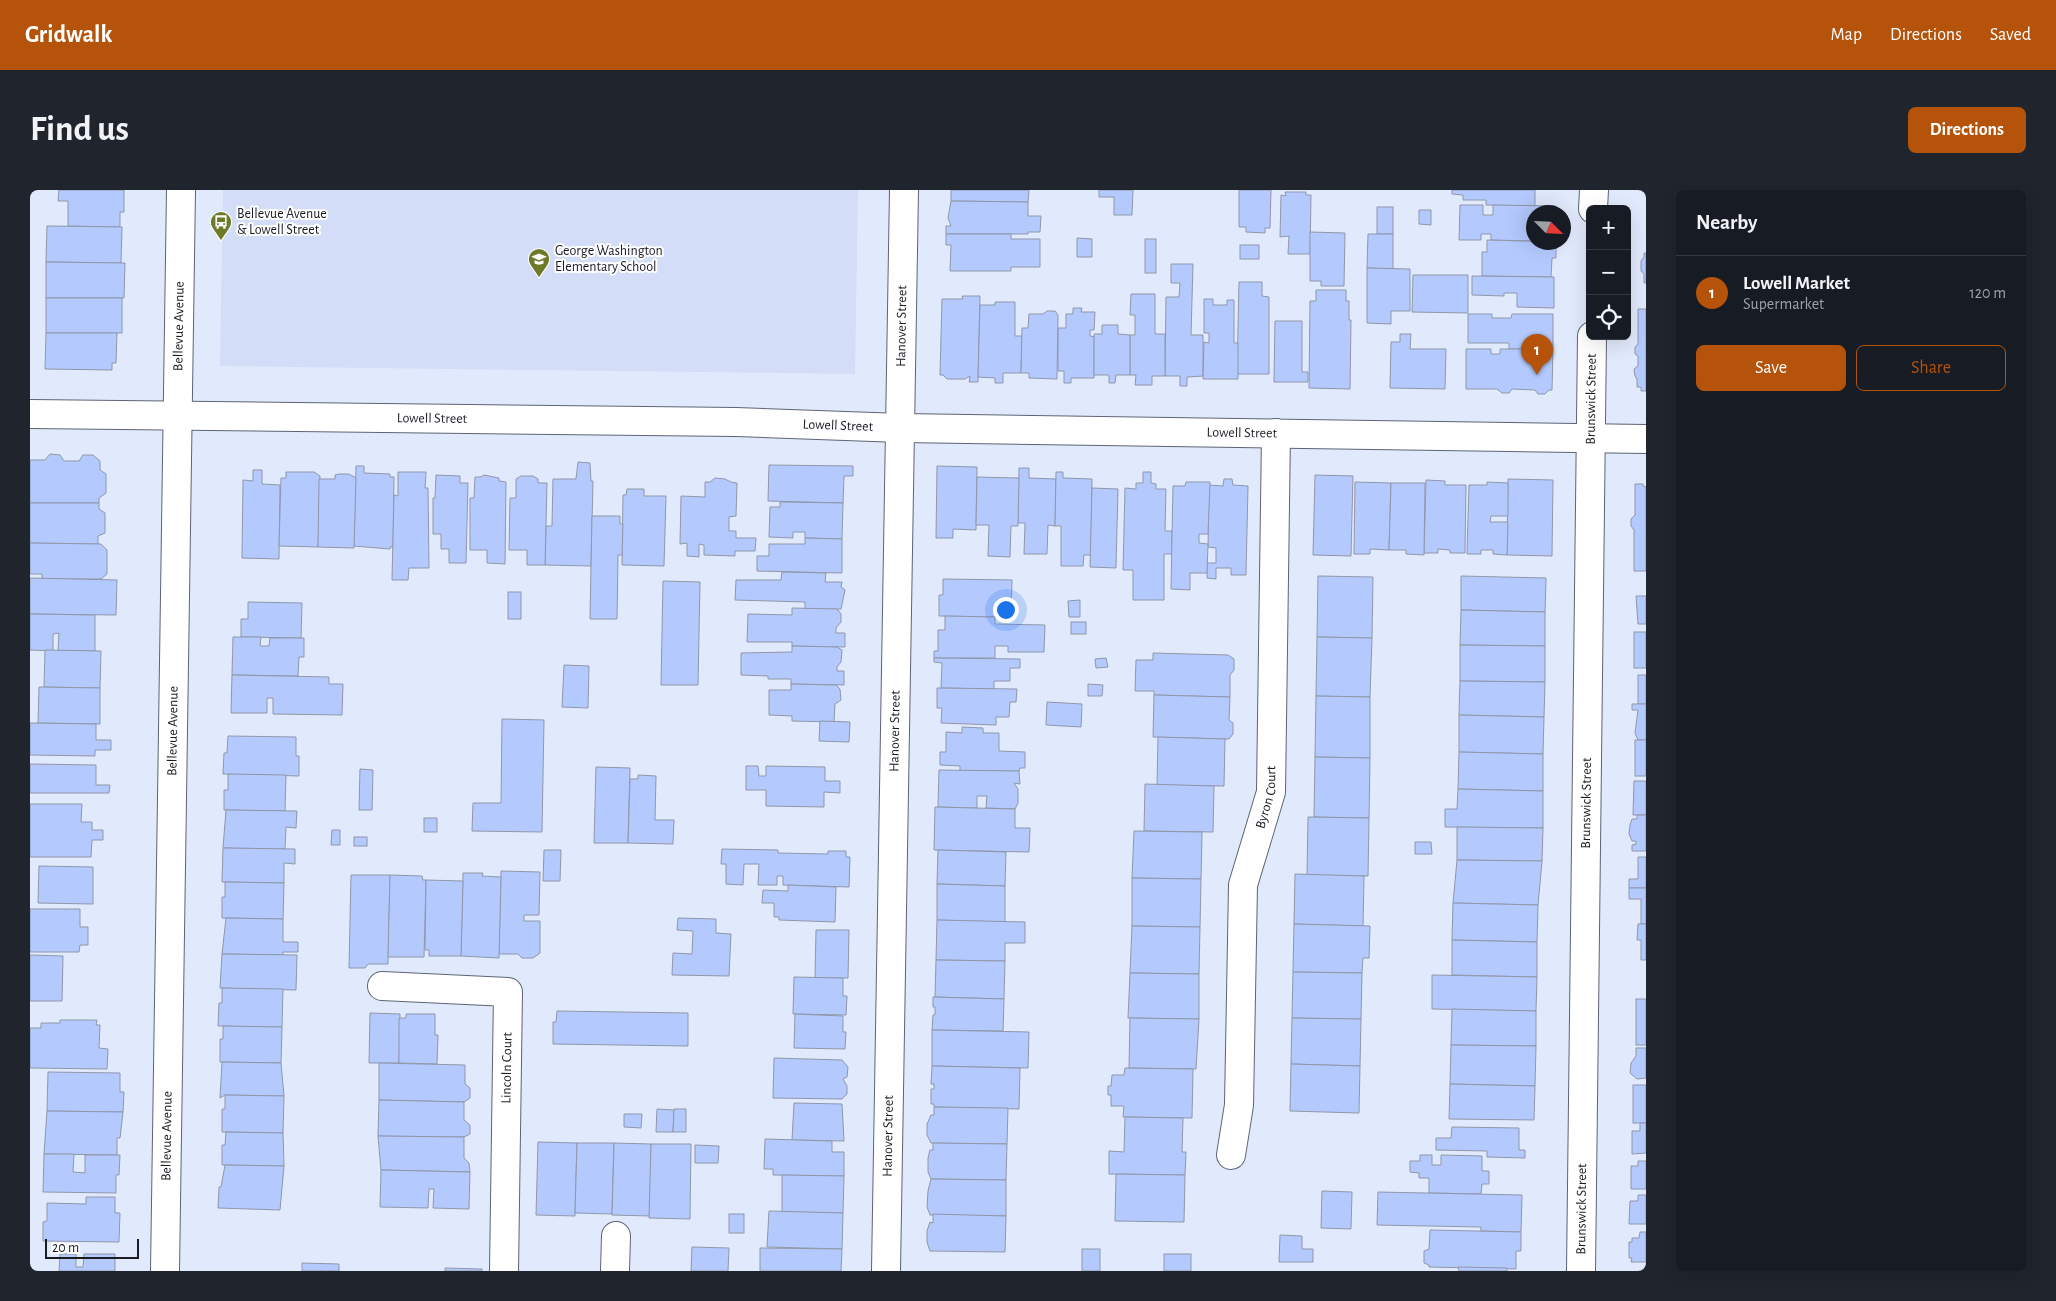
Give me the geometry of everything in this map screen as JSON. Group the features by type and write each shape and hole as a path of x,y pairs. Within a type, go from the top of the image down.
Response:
{"street":[{"name":"Bellevue Avenue","path":"165,1271 181,190"},
{"name":"Hanover Street","path":"886,1271 904,190"},
{"path":"1594,190 1594,205"},
{"name":"Brunswick Street","path":"1581,1271 1592,340"},
{"name":"Lowell Street","path":"30,414 736,422 901,428 1646,438"},
{"name":"Byron Court","path":"1231,1155 1239,1104 1243,885 1271,792 1276,433"},
{"name":"Lincoln Court","path":"382,986 508,992 504,1271"},
{"path":"615,1271 616,1236"}],"shaded area":[{"name":"George Washington Elementary School","path":"223,190 858,190 855,374 220,366"}],"building":[{"path":"59,190 124,190 124,212 120,212 120,227 68,226 68,201 58,201"},
{"path":"951,190 1029,190 1028,202 951,201"},
{"path":"1099,190 1133,190 1132,215 1114,215 1114,197 1099,197"},
{"path":"1239,190 1271,190 1270,228 1265,228 1265,233 1246,232 1246,227 1239,227"},
{"path":"1452,190 1535,190 1535,205 1486,205 1486,200 1463,200 1463,195 1452,194"},
{"path":"1285,192 1306,192 1306,195 1311,195 1310,254 1288,254 1289,236 1280,237 1281,195 1286,196"},
{"path":"951,201 1028,202 1028,216 1041,216 1040,232 1028,232 1028,234 946,234 946,226 951,226 948,218"},
{"path":"1460,205 1483,205 1483,215 1493,215 1493,205 1526,206 1526,241 1491,240 1491,234 1481,234 1481,240 1459,240"},
{"path":"1377,207 1393,207 1393,234 1377,234"},
{"path":"1419,210 1431,210 1431,225 1419,224"},
{"path":"47,226 122,227 121,263 46,262"},
{"path":"1310,232 1345,233 1344,286 1321,286 1321,281 1310,281"},
{"path":"946,234 1011,234 1011,239 1040,239 1040,267 1011,267 1011,271 950,271 951,245 946,245"},
{"path":"1368,234 1393,234 1393,269 1367,268"},
{"path":"1077,238 1092,239 1092,257 1077,257"},
{"path":"1145,239 1156,239 1156,273 1145,273"},
{"path":"1487,240 1526,241 1526,250 1556,250 1556,258 1552,258 1551,277 1482,276 1482,252 1487,252"},
{"path":"1240,245 1259,245 1259,259 1240,259"},
{"path":"1644,253 1646,253 1646,283 1644,283 1644,274 1641,271 1641,261"},
{"path":"46,262 125,263 124,298 46,298"},
{"path":"1171,264 1193,264 1191,335 1203,335 1203,376 1187,377 1187,386 1180,386 1180,376 1165,376 1166,297 1179,297 1180,283 1171,283"},
{"path":"1367,268 1410,269 1410,311 1391,311 1391,324 1367,323"},
{"path":"1413,275 1468,275 1468,313 1412,312"},
{"path":"1472,276 1554,277 1554,308 1517,307 1517,293 1504,293 1504,296 1472,295"},
{"path":"1239,282 1262,282 1262,296 1269,297 1269,374 1237,374"},
{"path":"1316,290 1346,290 1346,301 1349,301 1349,320 1351,320 1350,389 1309,388 1310,301 1316,301"},
{"path":"1131,294 1155,294 1155,334 1165,334 1165,376 1152,376 1152,385 1135,385 1136,375 1130,375 1130,335 1135,335 1135,315 1130,315"},
{"path":"962,296 980,296 978,382 969,382 970,376 965,379 947,379 940,375 942,299 963,299"},
{"path":"46,298 122,298 122,333 46,333"},
{"path":"1204,299 1213,299 1213,305 1227,305 1227,300 1234,300 1234,343 1238,343 1238,379 1203,379 1204,342 1209,343 1209,333 1204,333"},
{"path":"995,302 1015,302 1015,336 1022,336 1021,373 1003,373 1003,383 995,383 995,378 978,377 980,305 995,305"},
{"path":"1073,308 1082,308 1081,312 1095,312 1094,330 1090,330 1090,336 1094,337 1094,378 1071,378 1071,383 1064,383 1064,371 1058,371 1058,328 1066,328 1066,314 1073,314"},
{"path":"1638,309 1646,309 1646,391 1641,391 1641,387 1637,387 1634,369 1638,366 1638,356 1635,354 1635,347 1638,344"},
{"path":"1047,311 1055,311 1058,315 1057,379 1029,378 1029,373 1021,373 1022,328 1028,328 1029,314 1043,314"},
{"path":"1468,314 1492,314 1492,318 1511,318 1512,314 1553,314 1553,349 1509,349 1509,343 1468,343"},
{"path":"1275,321 1302,321 1302,372 1308,372 1308,382 1274,382"},
{"path":"1102,325 1118,325 1118,334 1130,335 1130,375 1116,375 1115,383 1109,383 1109,375 1094,375 1094,334 1102,334"},
{"path":"46,333 117,333 116,363 112,363 112,370 45,369"},
{"path":"1400,334 1411,334 1410,349 1446,349 1445,389 1390,388 1391,342 1400,342"},
{"path":"1466,349 1491,349 1491,354 1500,354 1500,349 1553,349 1552,390 1545,394 1538,394 1535,390 1512,389 1509,393 1502,393 1497,389 1466,389"},
{"path":"50,454 60,455 64,461 79,461 83,455 93,455 100,461 100,470 106,474 106,493 99,498 99,503 30,503 30,460 45,460"},
{"path":"578,462 590,463 591,481 593,481 591,566 545,565 546,526 552,526 553,479 576,479"},
{"path":"769,465 853,466 853,476 844,476 843,503 768,501"},
{"path":"356,466 364,466 364,473 390,474 390,477 394,477 393,547 390,547 390,549 354,546"},
{"path":"937,466 977,467 976,530 953,529 953,538 936,538"},
{"path":"1019,468 1029,468 1029,478 1056,479 1055,526 1048,525 1047,554 1024,554 1025,523 1018,523"},
{"path":"253,470 262,470 262,484 280,485 279,559 242,558 243,480 253,481"},
{"path":"286,472 314,472 320,476 318,547 279,546 281,478 286,478"},
{"path":"398,472 426,472 425,488 428,488 429,568 409,568 408,580 392,580 394,495 398,496"},
{"path":"1056,472 1063,472 1063,478 1092,479 1091,555 1084,555 1083,566 1061,566 1061,526 1055,526"},
{"path":"1143,472 1151,472 1151,483 1156,484 1156,489 1166,489 1165,531 1172,531 1172,554 1164,554 1164,600 1133,600 1133,570 1123,570 1125,488 1136,489 1136,483 1143,483"},
{"path":"349,474 356,478 354,548 318,547 319,479 335,479 335,475"},
{"path":"436,475 460,476 460,483 468,483 466,563 449,563 449,549 441,549 441,534 433,534 433,498 435,498"},
{"path":"484,475 499,478 499,481 506,482 505,564 487,563 487,550 470,550 470,498 474,498 475,477"},
{"path":"1315,475 1353,476 1351,556 1313,555"},
{"path":"521,476 533,476 538,479 538,483 547,483 545,565 527,565 527,550 509,550 510,498 516,498 516,479"},
{"path":"977,477 1019,478 1018,526 1011,526 1010,557 988,556 989,525 976,525"},
{"path":"715,478 737,483 736,516 729,517 729,531 736,531 736,538 756,538 755,551 735,551 735,556 704,555 704,545 699,544 699,557 687,556 687,543 680,544 681,496 705,497 705,482 710,482"},
{"path":"1224,479 1232,479 1233,485 1248,486 1246,575 1231,575 1231,568 1216,568 1216,579 1207,578 1207,563 1216,563 1216,548 1208,547 1209,485 1223,486"},
{"path":"1508,479 1553,480 1552,556 1507,555"},
{"path":"1426,480 1445,481 1445,485 1466,485 1465,553 1450,553 1450,550 1438,549 1438,553 1424,553"},
{"path":"1186,482 1210,482 1208,534 1199,534 1199,543 1208,544 1207,573 1190,573 1190,590 1171,589 1173,486 1185,486"},
{"path":"1355,482 1391,483 1389,550 1370,549 1370,554 1354,554"},
{"path":"1487,482 1508,483 1508,516 1491,516 1490,522 1508,522 1507,555 1493,554 1493,550 1481,550 1481,554 1467,554 1469,485 1487,485"},
{"path":"1391,483 1425,483 1424,555 1406,554 1406,550 1389,550"},
{"path":"1635,484 1643,484 1646,487 1646,571 1634,571 1634,530 1631,526 1631,519 1635,515"},
{"path":"1092,488 1118,489 1116,568 1090,567"},
{"path":"627,489 644,489 644,496 666,496 664,566 622,565 623,495 626,495"},
{"path":"780,502 843,503 842,539 805,538 805,532 793,532 793,538 769,537 770,507 780,507"},
{"path":"30,503 99,503 99,509 105,513 105,533 98,536 98,544 30,543"},
{"path":"592,516 620,516 620,524 623,524 622,555 618,555 617,619 590,619"},
{"path":"805,538 842,539 842,573 757,571 757,556 769,556 769,544 805,544"},
{"path":"30,543 101,544 107,550 107,574 101,579 42,579 42,574 30,574"},
{"path":"782,572 826,573 825,582 842,582 841,587 845,590 841,609 805,609 805,602 735,600 736,580 781,580"},
{"path":"1318,576 1373,577 1372,638 1317,637"},
{"path":"1461,576 1546,578 1545,612 1461,610"},
{"path":"30,578 117,580 116,615 30,614"},
{"path":"943,579 1012,580 1011,611 996,611 995,617 939,616 939,595 943,595"},
{"path":"663,581 700,582 698,685 661,685"},
{"path":"508,592 521,592 521,619 508,619"},
{"path":"1636,596 1646,596 1646,624 1638,624"},
{"path":"1080,600 1080,617 1069,617 1068,601"},
{"path":"248,602 302,603 301,638 241,637 241,619 248,619"},
{"path":"792,608 837,609 841,614 841,622 836,628 836,633 845,633 845,647 792,646 792,642 747,642 748,614 792,615"},
{"path":"1461,610 1545,612 1545,646 1460,645"},
{"path":"30,614 95,615 95,651 58,651 59,633 53,634 53,651 30,650"},
{"path":"945,616 995,617 995,624 1045,625 1044,652 1008,652 1008,646 995,646 995,658 934,658 934,651 938,651 938,630 945,630"},
{"path":"1071,622 1086,622 1086,634 1071,634"},
{"path":"1634,632 1646,632 1646,668 1634,668"},
{"path":"233,637 261,637 260,646 269,646 270,638 304,638 304,657 299,657 298,676 232,675"},
{"path":"1317,637 1372,638 1370,697 1316,696"},
{"path":"1460,645 1545,646 1545,682 1460,681"},
{"path":"792,646 837,647 842,650 841,662 837,667 837,671 844,671 844,685 791,684 791,679 768,679 768,676 741,675 741,653 792,652"},
{"path":"45,650 101,651 100,688 44,687"},
{"path":"1153,653 1228,655 1234,659 1234,670 1230,675 1230,697 1154,695 1154,691 1135,691 1136,660 1153,660"},
{"path":"934,658 1020,659 1020,668 1010,668 1010,681 994,681 994,689 941,688 942,663 934,662"},
{"path":"1106,658 1108,667 1096,668 1095,659"},
{"path":"564,665 589,666 588,708 562,707"},
{"path":"232,675 329,677 329,684 343,684 342,715 273,714 273,698 267,698 267,713 231,713"},
{"path":"1638,675 1646,675 1646,704 1638,704"},
{"path":"1460,681 1545,682 1544,717 1459,715"},
{"path":"791,684 836,685 840,689 841,700 835,704 834,722 792,721 792,716 769,715 769,690 791,690"},
{"path":"1088,684 1103,685 1102,696 1088,696"},
{"path":"39,687 100,688 100,724 38,723"},
{"path":"937,688 1017,689 1016,702 1010,702 1009,717 996,717 996,725 941,723 942,708 937,708"},
{"path":"1154,695 1230,697 1229,720 1233,723 1233,734 1229,739 1153,737"},
{"path":"1316,696 1370,697 1370,758 1315,757"},
{"path":"1047,702 1082,704 1081,727 1046,725"},
{"path":"1632,704 1646,704 1646,740 1638,740 1635,733 1638,710 1632,710"},
{"path":"1459,715 1544,717 1543,754 1459,752"},
{"path":"502,719 544,720 542,832 472,831 473,803 501,803"},
{"path":"820,721 850,722 849,742 819,741"},
{"path":"30,723 96,724 96,740 111,740 111,750 95,750 95,756 30,755"},
{"path":"962,727 983,728 983,733 999,733 999,751 1025,752 1025,768 1020,768 1019,771 960,771 960,766 940,765 940,752 946,752 946,732 962,733"},
{"path":"228,736 296,737 296,756 299,756 299,776 223,774 224,753 227,753"},
{"path":"1158,737 1225,739 1224,786 1157,785"},
{"path":"1635,740 1646,740 1646,776 1635,776"},
{"path":"1459,752 1543,754 1543,791 1458,789"},
{"path":"1315,757 1370,758 1369,818 1314,817"},
{"path":"30,764 96,765 96,785 110,785 109,793 30,793"},
{"path":"746,766 758,766 759,776 766,776 766,766 825,767 825,781 840,781 840,793 824,792 824,807 766,806 766,790 746,790"},
{"path":"596,767 630,768 628,843 594,843"},
{"path":"360,769 373,770 372,810 359,810"},
{"path":"939,770 1019,771 1020,784 1014,783 1018,789 1018,803 1015,809 986,808 987,796 977,796 977,808 938,807"},
{"path":"228,774 286,775 285,811 224,810 224,790 228,790"},
{"path":"638,775 656,776 655,820 674,820 673,844 628,843 630,779 638,779"},
{"path":"1634,781 1646,781 1646,815 1633,815"},
{"path":"1145,784 1214,786 1213,832 1144,831"},
{"path":"1458,789 1543,791 1543,828 1445,827 1445,809 1457,809"},
{"path":"30,804 82,804 81,822 92,822 92,830 103,830 103,840 92,840 91,857 30,857"},
{"path":"935,807 1015,809 1015,828 1030,828 1029,852 934,850"},
{"path":"226,810 297,811 296,828 286,827 285,849 223,848"},
{"path":"1637,815 1646,815 1646,851 1632,851 1632,845 1636,844 1636,841 1632,841 1629,834 1630,825 1632,819 1637,819"},
{"path":"1308,817 1369,818 1368,876 1307,875"},
{"path":"424,818 437,818 437,832 424,832"},
{"path":"1457,827 1543,828 1542,861 1457,860"},
{"path":"332,830 340,830 340,845 331,845"},
{"path":"1134,831 1202,832 1201,879 1132,878"},
{"path":"354,837 367,837 367,846 354,846"},
{"path":"1415,842 1431,842 1432,854 1415,854"},
{"path":"223,848 295,849 295,864 284,863 284,883 222,882"},
{"path":"722,849 778,850 778,853 828,854 828,851 846,851 846,857 850,857 849,887 783,885 783,876 777,876 777,885 758,885 759,864 744,864 743,885 726,884 726,864 721,864"},
{"path":"544,850 561,850 560,881 543,881"},
{"path":"938,850 1006,852 1005,886 937,884"},
{"path":"1638,857 1646,857 1646,888 1629,888 1629,879 1638,879"},
{"path":"1457,860 1542,861 1538,905 1453,903"},
{"path":"39,866 93,867 93,904 38,903"},
{"path":"501,871 540,872 539,915 524,915 524,921 540,921 540,953 533,958 522,958 518,954 499,954"},
{"path":"463,873 483,873 482,876 501,877 499,958 461,956"},
{"path":"1295,874 1364,876 1363,926 1294,924"},
{"path":"351,875 390,875 388,964 368,964 365,968 349,968"},
{"path":"390,875 422,876 423,880 426,880 424,957 388,957"},
{"path":"1132,878 1201,879 1200,927 1132,926"},
{"path":"426,880 463,881 461,956 429,956 429,950 425,950"},
{"path":"225,882 284,883 283,919 222,918 222,897 225,897"},
{"path":"937,884 1005,886 1005,922 937,920"},
{"path":"788,885 836,887 835,922 779,920 779,917 774,917 774,903 762,903 763,890 788,891"},
{"path":"1629,888 1646,888 1646,924 1641,924 1641,899 1629,899"},
{"path":"1453,903 1538,905 1537,942 1452,940"},
{"path":"30,909 80,909 80,927 88,927 88,945 80,945 79,952 30,952"},
{"path":"226,918 283,919 283,942 298,942 298,952 283,952 283,955 222,954"},
{"path":"678,918 716,919 716,933 731,934 729,976 672,975 673,953 692,954 693,931 677,930"},
{"path":"937,920 1025,922 1025,943 1005,943 1005,961 936,960"},
{"path":"1294,924 1370,926 1369,958 1363,958 1362,973 1293,972"},
{"path":"1638,924 1646,924 1646,960 1641,960 1641,940 1637,940"},
{"path":"1132,926 1200,927 1199,974 1130,973"},
{"path":"816,930 849,930 848,978 815,978"},
{"path":"1452,940 1537,942 1537,977 1452,975"},
{"path":"222,954 297,955 296,990 220,988"},
{"path":"30,955 63,956 62,1001 30,1001"},
{"path":"936,960 1005,961 1004,999 935,997"},
{"path":"1293,972 1362,973 1361,1019 1292,1018"},
{"path":"1130,973 1199,974 1199,1019 1128,1018"},
{"path":"1432,975 1537,977 1536,1011 1432,1009"},
{"path":"794,977 843,978 843,996 847,996 846,1015 793,1014"},
{"path":"222,988 283,989 282,1027 218,1026 219,1003 222,1003"},
{"path":"933,997 1004,999 1003,1031 932,1030 933,1015 935,1015"},
{"path":"1636,999 1646,999 1646,1045 1636,1045"},
{"path":"1452,1009 1536,1011 1536,1046 1451,1045"},
{"path":"557,1011 688,1013 688,1046 553,1044 553,1022 556,1022"},
{"path":"370,1013 400,1014 399,1063 369,1063"},
{"path":"406,1014 435,1014 435,1035 438,1035 437,1064 399,1063 399,1018 406,1018"},
{"path":"795,1014 843,1016 843,1032 846,1032 845,1049 794,1048"},
{"path":"1130,1018 1199,1019 1196,1069 1129,1068"},
{"path":"1292,1018 1361,1019 1360,1066 1291,1064"},
{"path":"60,1020 97,1020 96,1025 100,1025 99,1048 108,1049 107,1069 30,1068 30,1028 41,1028 41,1023 60,1023"},
{"path":"223,1026 282,1027 281,1063 220,1062 220,1039 223,1039"},
{"path":"932,1030 1029,1032 1028,1068 932,1066"},
{"path":"1451,1045 1536,1046 1535,1086 1450,1084"},
{"path":"1636,1048 1646,1048 1646,1078 1637,1079 1630,1073 1631,1063 1636,1056"},
{"path":"774,1058 842,1060 848,1067 847,1077 843,1079 847,1086 847,1094 842,1099 773,1098"},
{"path":"222,1062 281,1063 284,1096 225,1095 220,1098"},
{"path":"379,1063 465,1065 465,1084 470,1088 470,1098 464,1102 379,1100"},
{"path":"1291,1064 1360,1066 1359,1113 1290,1111"},
{"path":"932,1066 1020,1068 1019,1109 934,1107 934,1104 931,1104 931,1089 934,1089 934,1084 931,1084"},
{"path":"1125,1068 1193,1069 1192,1118 1123,1117 1124,1106 1111,1106 1111,1095 1108,1095 1108,1086 1111,1086 1112,1075 1124,1075"},
{"path":"48,1072 120,1073 120,1092 124,1092 123,1112 47,1111"},
{"path":"1450,1084 1535,1086 1534,1120 1449,1119"},
{"path":"1633,1085 1646,1085 1646,1123 1633,1123"},
{"path":"225,1095 284,1096 283,1133 222,1132 222,1109 225,1109"},
{"path":"379,1100 464,1102 464,1120 470,1125 470,1134 464,1137 378,1136"},
{"path":"794,1103 842,1104 844,1141 792,1140"},
{"path":"934,1107 1008,1108 1007,1144 931,1143 927,1135 927,1124 931,1115 934,1115"},
{"path":"657,1109 674,1110 673,1132 656,1132"},
{"path":"674,1109 686,1109 686,1132 673,1132"},
{"path":"47,1111 123,1112 120,1138 117,1138 117,1155 44,1154"},
{"path":"624,1114 642,1114 641,1128 624,1127"},
{"path":"1125,1117 1183,1118 1182,1152 1186,1152 1185,1175 1109,1174 1109,1151 1124,1152"},
{"path":"1640,1123 1646,1123 1646,1153 1632,1154 1632,1131 1640,1131"},
{"path":"1452,1127 1519,1128 1519,1150 1525,1150 1525,1158 1487,1157 1487,1151 1436,1150 1436,1138 1451,1138"},
{"path":"226,1132 283,1133 284,1166 222,1165 222,1145 225,1145"},
{"path":"378,1136 464,1137 464,1158 469,1163 470,1172 381,1170"},
{"path":"765,1139 832,1141 832,1152 844,1152 844,1176 773,1175 773,1169 764,1169"},
{"path":"538,1142 577,1143 575,1216 536,1215"},
{"path":"577,1143 614,1143 612,1214 575,1213"},
{"path":"614,1143 651,1144 650,1216 612,1215"},
{"path":"933,1143 1007,1144 1006,1180 931,1179 928,1172 928,1158 930,1150 933,1150"},
{"path":"651,1144 691,1144 690,1219 649,1218"},
{"path":"695,1145 719,1146 718,1163 695,1163"},
{"path":"44,1154 74,1154 73,1172 85,1173 85,1155 120,1155 119,1175 116,1175 116,1193 43,1192"},
{"path":"1420,1155 1432,1155 1432,1165 1441,1165 1441,1155 1482,1156 1482,1171 1489,1171 1489,1184 1482,1184 1481,1194 1429,1193 1429,1178 1419,1178 1419,1173 1410,1172 1410,1161 1420,1161"},
{"path":"1638,1161 1646,1161 1646,1189 1631,1189 1631,1166 1638,1166"},
{"path":"225,1165 284,1166 280,1210 218,1208 219,1187 221,1187"},
{"path":"381,1170 470,1172 469,1209 433,1208 434,1189 429,1189 428,1208 380,1207"},
{"path":"1116,1174 1185,1175 1184,1222 1115,1221"},
{"path":"782,1175 844,1176 843,1213 782,1212"},
{"path":"931,1179 1006,1180 1006,1216 930,1215 927,1207"},
{"path":"1322,1191 1352,1192 1351,1229 1321,1228"},
{"path":"1378,1192 1522,1195 1521,1232 1481,1231 1481,1227 1377,1225"},
{"path":"1638,1195 1646,1195 1646,1224 1629,1224 1630,1201 1638,1201"},
{"path":"86,1197 115,1197 115,1213 120,1213 119,1242 43,1241 43,1222 47,1221 47,1203 86,1204"},
{"path":"769,1211 843,1213 842,1249 767,1247"},
{"path":"729,1214 744,1214 744,1233 729,1233"},
{"path":"933,1214 1006,1216 1005,1252 930,1251 927,1242 927,1231 930,1222 933,1223"},
{"path":"1430,1230 1521,1232 1521,1251 1516,1251 1516,1269 1429,1267 1429,1265 1424,1263 1424,1251 1429,1249"},
{"path":"1640,1232 1646,1232 1646,1262 1631,1262 1632,1258 1629,1258 1629,1242 1632,1242 1632,1238 1639,1238"},
{"path":"1280,1235 1302,1236 1302,1249 1313,1249 1313,1262 1279,1262"},
{"path":"692,1247 729,1248 728,1271 691,1271"},
{"path":"760,1248 842,1249 841,1271 760,1271"},
{"path":"1082,1249 1100,1249 1100,1271 1082,1271"},
{"path":"60,1254 76,1254 76,1267 83,1267 84,1254 115,1254 115,1271 59,1271"},
{"path":"1164,1254 1191,1254 1191,1271 1164,1271"},
{"path":"302,1263 339,1264 339,1271 302,1271"},
{"path":"1458,1267 1507,1268 1507,1271 1459,1271"},
{"path":"445,1268 482,1269 482,1271 445,1271"}],"place":[{"name":"Bellevue Avenue & Lowell Street","path":"221,241"},
{"name":"George Washington Elementary School","path":"539,278"},
{"name":"Lowell Market","path":"1537,375"}]}
